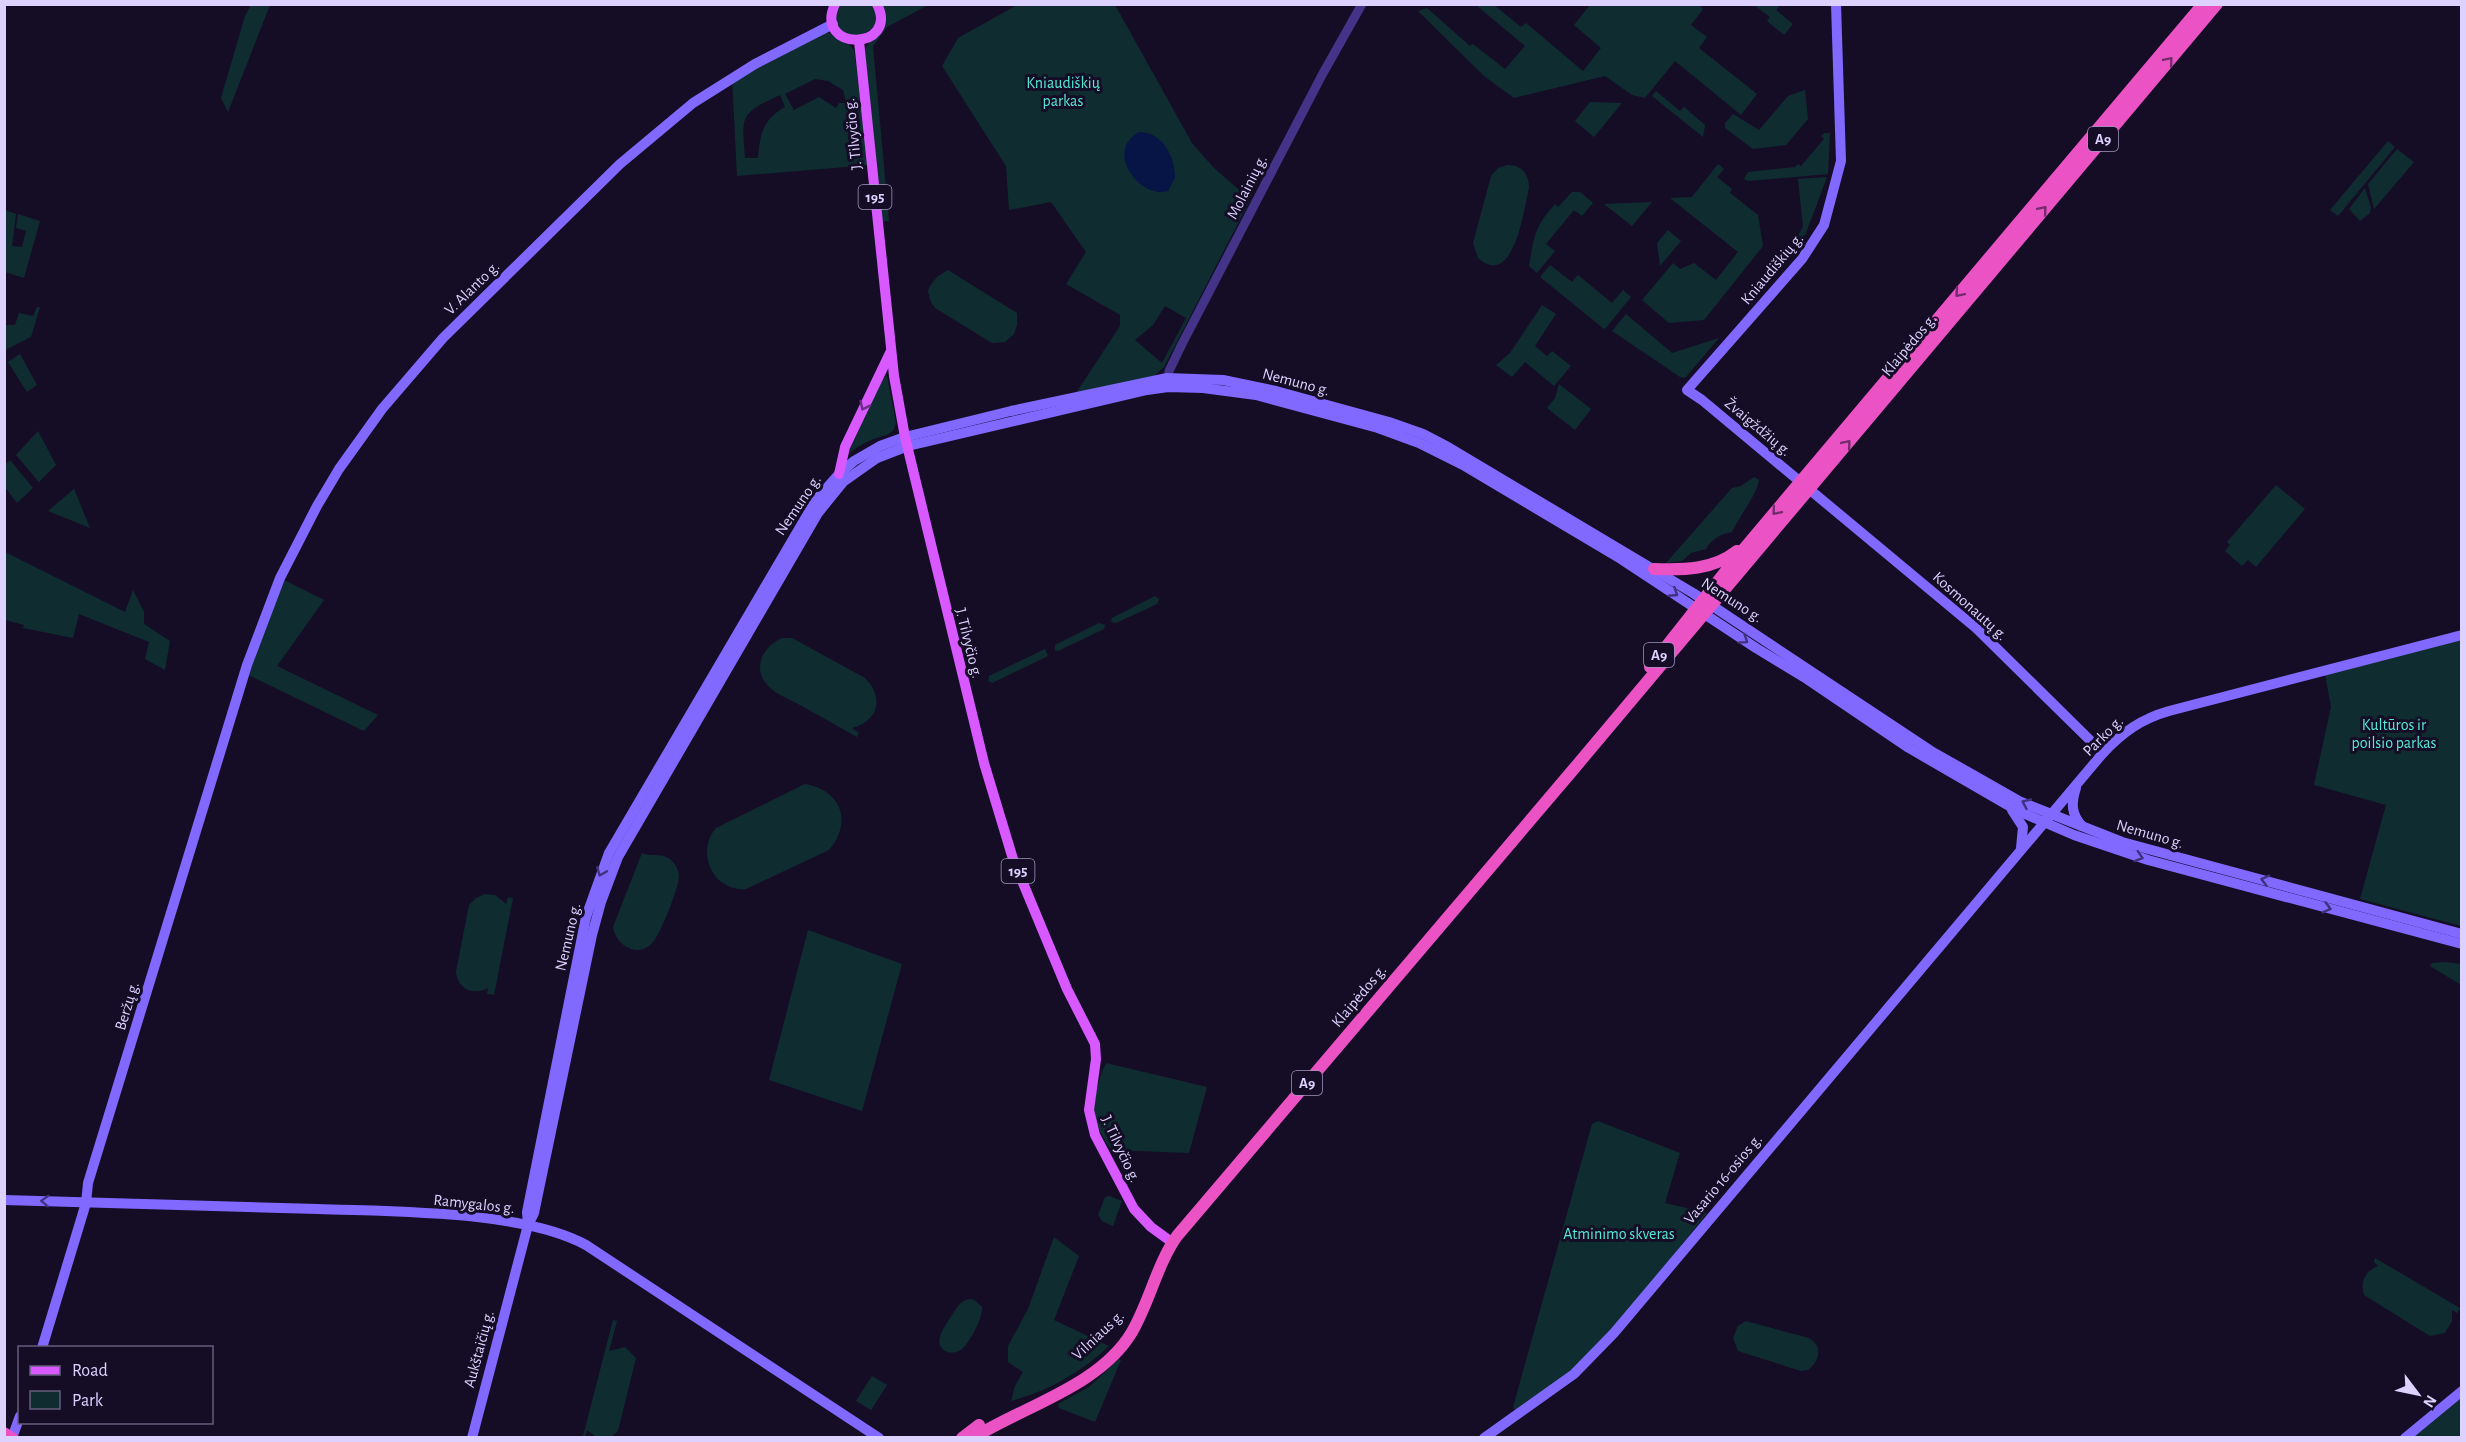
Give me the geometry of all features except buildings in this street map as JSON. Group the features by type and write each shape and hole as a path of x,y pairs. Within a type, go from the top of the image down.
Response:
{"highway":[{"name":"Klaipėdos g.","path":"1138,1320 1175,1239 1625,706 1704,606 2203,4"},
{"name":"Klaipėdos g.","path":"1704,606 1750,541 1805,485 2217,4"},
{"path":"1654,569 1687,570 1708,566 1728,558 1750,541"},
{"name":"Vilniaus g.","path":"962,1437 994,1417 1076,1377 1111,1348 1138,1320"},
{"name":"Vilniaus g.","path":"973,1437 1055,1396 1084,1378 1122,1346 1138,1320"},
{"path":"4,1433 12,1437"}],"main road":[{"path":"835,4 832,14 833,24 843,37 859,41 871,36 878,27 880,14 877,4"},
{"name":"Kniaudiškių g.","path":"1687,390 1802,259 1824,225 1838,178 1842,153 1836,4"},
{"name":"V. Alanto g.","path":"244,673 280,578 322,496 357,442 423,359 620,164 669,121 732,77 833,24"},
{"name":"J. Tilvyčio g.","path":"859,41 890,353 906,442 972,720 1013,859 1067,989 1095,1044 1096,1059 1089,1110 1091,1123 1129,1200 1144,1219 1175,1239"},
{"path":"839,474 845,447 890,353"},
{"name":"Nemuno g.","path":"528,1225 527,1212 586,917 609,852 805,516 821,493 839,474 869,452 1021,409 1168,382 1216,380 1258,387 1380,420 1461,454 1654,569 1756,648 1808,679 1909,748 2010,808 2085,828 2150,850 2462,934"},
{"name":"Žvaigždžių g.","path":"1687,390 1805,485"},
{"name":"Nemuno g.","path":"1421,438 1704,606 1931,751 2048,819 2148,860 2462,944"},
{"name":"Nemuno g.","path":"517,1268 539,1191 592,935 601,902 618,857 818,513 843,482 859,468 906,442"},
{"name":"Kosmonautų g.","path":"1805,485 1976,628 2103,753"},
{"name":"Parko g.","path":"1871,1026 2103,753 2126,731 2147,718 2462,635"},
{"name":"Beržų g.","path":"42,1346 86,1203 88,1183 244,673"},
{"path":"2077,786 2072,799 2072,809 2076,819 2085,828"},
{"path":"2010,808 2023,827 2020,850"},
{"name":"Vasario 16-osios g.","path":"1484,1437 1566,1380 1596,1353 1871,1026"},
{"name":"Ramygalos g.","path":"4,1200 438,1215 528,1225 570,1237 586,1245 879,1437"},
{"name":"Aukštaičių g.","path":"472,1437 517,1268"},
{"path":"2405,1437 2462,1391"},
{"path":"12,1437 18,1421"}],"street":[{"name":"Molainių g.","path":"1168,382 1178,353 1322,75 1362,4"}],"green space":[{"path":"874,4 875,27 857,38 838,29 835,11 838,5"},
{"path":"251,5 270,5 228,112 221,98 245,16"},
{"path":"884,5 928,5 887,27 873,46 889,221 880,222 864,54"},
{"name":"Kniaudiškių parkas","path":"1017,5 1115,5 1192,143 1213,167 1247,197 1249,202 1164,367 1154,376 1076,393 1120,326 1120,315 1066,284 1086,252 1051,202 1009,210 1006,166 942,66 958,38","holes":["1165,306 1186,318 1162,363 1135,340 1153,325"]},
{"path":"1476,5 1494,5 1521,27 1526,23 1583,71 1601,48 1574,25 1590,5 1698,5 1703,9 1691,25 1707,37 1699,48 1757,94 1741,115 1675,61 1645,98 1632,95 1605,76 1514,98 1484,76 1418,11 1427,8 1470,46 1473,44 1505,69 1525,46"},
{"path":"1754,5 1780,5 1776,10 1793,24 1784,35 1767,21 1770,17"},
{"path":"827,32 847,42 854,50 869,165 737,176 732,77","holes":["815,79 828,81 843,90 846,103 839,103 836,108 819,97 794,110 785,94","780,95 785,107 767,122 760,142 758,158 745,158 743,133 746,118 757,107"]},
{"path":"1805,90 1808,119 1786,145 1753,149 1725,128 1725,123 1733,114 1759,130 1788,96"},
{"path":"1656,91 1680,111 1684,107 1705,125 1703,137 1652,96"},
{"path":"1590,102 1622,103 1594,137 1575,121"},
{"path":"1830,133 1828,174 1748,181 1744,179 1748,172 1795,167 1798,164 1801,166 1824,139 1821,136"},
{"path":"2388,141 2395,147 2338,216 2330,210"},
{"path":"2397,149 2414,162 2374,209 2368,184"},
{"path":"1718,164 1724,169 1717,177 1732,189 1730,193 1758,215 1763,246 1704,320 1669,323 1642,300 1673,263 1680,269 1694,263 1716,280 1738,252 1670,198 1692,197"},
{"path":"1507,165 1516,166 1526,174 1529,188 1520,227 1509,255 1500,263 1490,265 1478,258 1473,243 1491,176 1498,168"},
{"path":"1827,177 1806,233 1791,255 1788,253 1803,227 1798,179"},
{"path":"2365,188 2371,208 2370,213 2360,221 2349,209"},
{"path":"1572,192 1580,192 1593,203 1582,216 1574,210 1546,244 1555,251 1537,273 1529,266 1539,226 1555,204 1558,207"},
{"path":"1652,202 1632,226 1604,204"},
{"path":"5,210 16,214 12,246 22,247 26,231 16,228 18,214 40,221 24,278 5,272"},
{"path":"1668,230 1681,241 1660,266 1657,243"},
{"path":"1550,265 1572,282 1578,275 1612,303 1623,290 1631,297 1605,329 1540,277"},
{"path":"948,270 1017,313 1014,334 1005,342 992,343 935,308 928,291 937,277"},
{"path":"1542,305 1556,314 1535,346 1547,356 1552,351 1571,366 1554,386 1525,362 1512,377 1496,365 1510,353"},
{"path":"37,307 40,307 31,337 5,350 5,325 15,325 19,313 33,316"},
{"path":"1626,314 1672,353 1719,338 1685,378 1680,377 1612,331"},
{"path":"20,354 37,385 27,392 8,362"},
{"path":"887,376 896,423 894,428 889,434 866,442 848,454 883,378"},
{"path":"1559,384 1591,409 1575,430 1547,408 1555,398"},
{"path":"38,431 56,465 39,482 16,455"},
{"path":"10,460 33,488 17,503 5,487 5,465"},
{"path":"1754,477 1759,480 1758,486 1732,532 1717,538 1706,549 1691,553 1682,561 1666,563 1732,488 1741,486"},
{"path":"2276,485 2305,509 2256,567 2248,560 2242,566 2225,551 2230,545 2227,542"},
{"path":"74,489 90,528 48,511"},
{"path":"5,552 125,612 133,590 144,612 144,624 170,641 165,670 145,659 149,642 79,614 73,638 23,628 24,625 5,620"},
{"path":"280,578 324,600 277,666 378,715 364,731 244,673"},
{"path":"1155,596 1159,599 1157,604 1116,623 1111,622 1112,618"},
{"path":"1099,623 1105,625 1104,629 1058,651 1055,650 1055,645"},
{"path":"782,638 792,638 865,678 871,685 875,693 876,708 868,720 852,728 859,733 857,737 768,686 763,679 760,665 769,647"},
{"name":"Kultūros ir poilsio parkas","path":"2461,638 2461,926 2360,899 2386,805 2314,785 2331,707 2325,674"},
{"path":"1045,649 1048,656 992,683 988,681 989,676"},
{"path":"805,784 827,793 840,809 840,829 829,850 746,889 724,884 716,877 711,869 707,848 716,828"},
{"path":"642,853 668,858 676,866 679,877 669,911 653,942 641,950 635,950 623,945 613,927"},
{"path":"485,894 495,895 506,904 508,897 513,898 494,995 487,994 488,988 472,991 463,987 456,972 469,905 476,898"},
{"path":"808,930 902,964 862,1111 769,1080"},
{"path":"2432,963 2461,964 2461,985 2430,966"},
{"path":"1106,1063 1207,1087 1189,1153 1111,1150 1098,1128 1094,1114 1096,1091"},
{"name":"Atminimo skveras","path":"1598,1121 1680,1153 1665,1203 1707,1213 1627,1313 1573,1370 1515,1410 1513,1407 1592,1124"},
{"path":"1109,1196 1122,1201 1113,1226 1102,1221 1098,1215 1105,1197"},
{"path":"1054,1237 1079,1256 1054,1320 1109,1346 1064,1380 1011,1401 1015,1386 1023,1372 1008,1362 1008,1346 1028,1309"},
{"path":"2375,1258 2460,1308 2457,1313 2452,1310 2452,1321 2445,1333 2430,1336 2364,1295 2365,1278 2378,1266 2374,1262"},
{"path":"970,1299 982,1307 981,1317 975,1331 967,1344 959,1351 945,1351 940,1343 943,1330 958,1306"},
{"path":"613,1320 617,1321 609,1351 625,1347 636,1358 618,1431 611,1437 596,1437 587,1430 585,1437 583,1436"},
{"path":"1746,1321 1809,1338 1818,1349 1815,1362 1808,1370 1801,1371 1738,1351 1733,1338 1738,1326"},
{"path":"1119,1359 1121,1360 1095,1422 1059,1408 1058,1404 1089,1387"},
{"path":"872,1376 887,1385 871,1410 856,1401"},
{"path":"2461,1396 2461,1437 2410,1438"}],"shaded area":[{"path":"1139,132 1155,136 1170,154 1175,178 1168,191 1158,192 1137,182 1125,162 1125,151 1129,141"}]}
